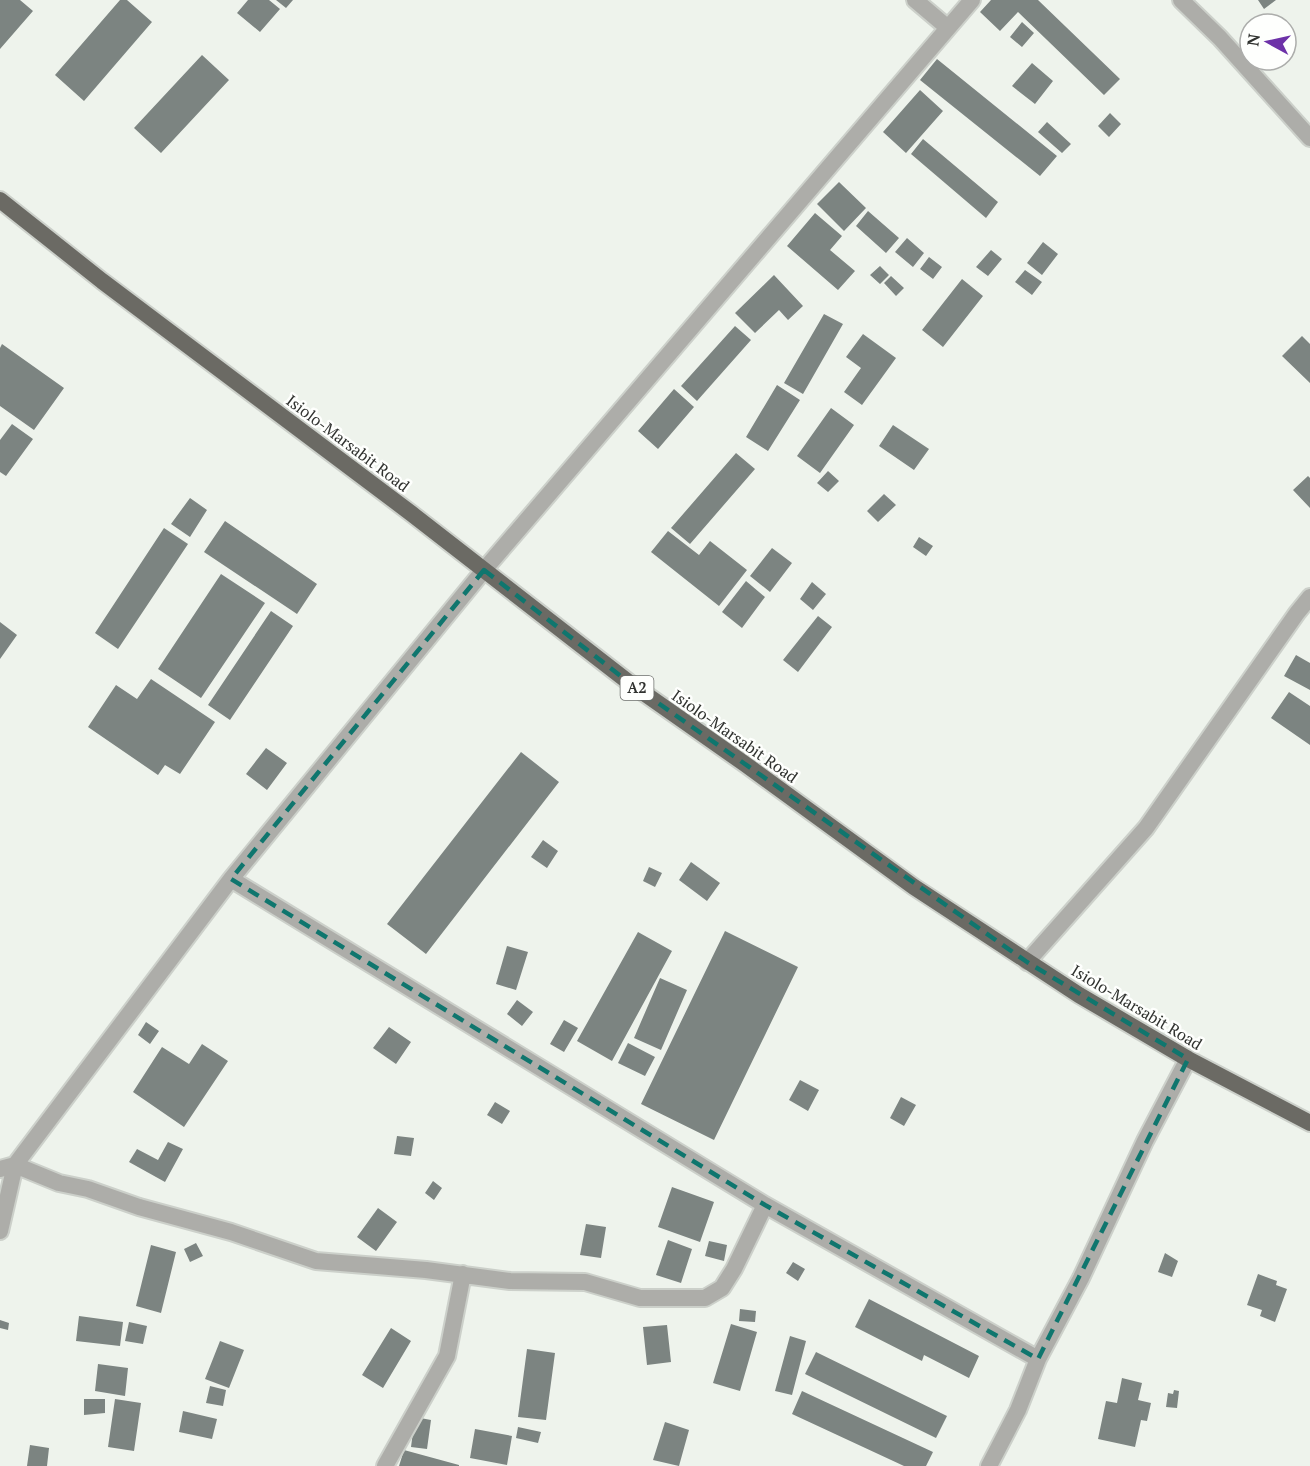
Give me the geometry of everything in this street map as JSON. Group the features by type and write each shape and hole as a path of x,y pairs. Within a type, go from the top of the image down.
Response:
{"highway":[{"name":"Isiolo-Marsabit Road","path":"0,200 102,281 412,514 631,684 914,887 1027,962 1188,1059 1310,1123"}],"street":[{"path":"915,0 948,28"},
{"path":"0,1231 8,1167 231,879 484,570 972,0"},
{"path":"1181,0 1220,38 1310,138"},
{"path":"1027,962 1146,828 1310,597"},
{"path":"231,879 765,1205 1038,1359"},
{"path":"989,1466 1018,1410 1038,1359 1081,1278 1144,1142 1188,1059"},
{"path":"8,1167 231,1232 316,1261 463,1274 510,1281 585,1282 640,1298 705,1298 722,1288 734,1269 765,1205"},
{"path":"385,1466 447,1356 463,1274"}],"highlighted area":[{"path":"484,570 631,684 1027,962 1188,1059 1038,1359 765,1205 231,879"}],"building":[{"path":"0,0 20,0 33,11 0,49"},
{"path":"120,0 127,0 152,22 84,101 55,75"},
{"path":"248,0 269,0 280,9 260,32 237,13"},
{"path":"276,0 293,0 286,8"},
{"path":"991,0 1038,0 1120,79 1104,95 1018,12 1000,31 980,12"},
{"path":"1258,0 1276,0 1264,9"},
{"path":"1022,22 1034,33 1022,47 1010,37"},
{"path":"202,55 229,80 161,153 134,128"},
{"path":"937,59 1057,156 1040,176 920,80"},
{"path":"1032,63 1053,81 1035,104 1012,86"},
{"path":"920,90 943,111 906,153 883,132"},
{"path":"1110,113 1121,124 1109,137 1098,126"},
{"path":"1047,122 1071,144 1062,153 1038,132"},
{"path":"923,139 998,202 986,218 911,154"},
{"path":"839,182 866,208 844,231 817,204"},
{"path":"868,211 899,238 886,253 856,226"},
{"path":"815,213 842,236 830,250 855,271 838,290 787,246"},
{"path":"907,238 924,253 913,267 895,252"},
{"path":"1043,242 1058,254 1042,275 1027,263"},
{"path":"991,250 1002,259 988,276 976,267"},
{"path":"929,257 942,267 933,279 920,269"},
{"path":"880,266 889,275 880,284 870,275"},
{"path":"1025,270 1042,282 1032,295 1015,282"},
{"path":"774,275 803,306 788,320 779,310 755,333 735,313"},
{"path":"891,276 904,288 896,296 884,283"},
{"path":"962,279 983,296 943,347 922,330"},
{"path":"824,314 843,324 803,394 784,383"},
{"path":"735,326 751,340 697,401 681,386"},
{"path":"863,334 896,358 862,405 844,392 861,368 846,357"},
{"path":"1302,336 1310,344 1310,383 1282,356"},
{"path":"2,344 64,388 34,430 0,406 0,348"},
{"path":"777,385 800,400 768,451 746,437"},
{"path":"674,389 694,407 658,449 638,431"},
{"path":"831,408 854,425 820,473 797,456"},
{"path":"12,424 33,439 6,476 0,472 0,440"},
{"path":"893,425 929,449 914,470 879,446"},
{"path":"736,453 755,469 690,544 671,528"},
{"path":"828,471 839,481 828,492 817,483"},
{"path":"1308,476 1310,478 1310,508 1293,490"},
{"path":"884,494 896,505 878,522 867,511"},
{"path":"190,498 207,510 190,537 171,524"},
{"path":"225,521 317,584 297,614 204,552"},
{"path":"164,528 188,544 118,649 95,633"},
{"path":"668,531 699,555 710,541 747,570 719,606 651,552"},
{"path":"919,537 933,546 926,556 913,547"},
{"path":"772,548 792,563 770,592 750,576"},
{"path":"221,574 265,603 201,698 158,669"},
{"path":"746,581 765,597 742,628 722,612"},
{"path":"812,582 826,594 813,610 800,599"},
{"path":"271,611 293,626 230,720 208,705"},
{"path":"818,616 832,627 798,672 783,660"},
{"path":"0,622 17,635 0,659"},
{"path":"1296,655 1310,663 1310,690 1284,676"},
{"path":"151,679 215,722 180,774 165,765 158,775 88,727 116,685 137,699"},
{"path":"1289,692 1310,706 1310,745 1271,718"},
{"path":"266,748 287,763 267,790 246,774"},
{"path":"521,752 559,782 426,954 387,924"},
{"path":"543,840 558,851 547,868 531,857"},
{"path":"691,862 720,883 707,901 679,880"},
{"path":"649,867 662,873 655,887 643,881"},
{"path":"725,931 798,967 714,1140 641,1104"},
{"path":"638,932 672,951 612,1061 577,1041"},
{"path":"507,946 528,952 516,990 496,984"},
{"path":"660,978 687,990 661,1050 634,1038"},
{"path":"517,1000 533,1012 522,1026 507,1014"},
{"path":"564,1020 578,1028 564,1052 550,1044"},
{"path":"146,1022 159,1031 150,1044 138,1035"},
{"path":"389,1027 411,1042 396,1064 373,1048"},
{"path":"628,1043 655,1057 645,1076 618,1063"},
{"path":"202,1044 228,1061 184,1127 133,1092 162,1047 189,1064"},
{"path":"800,1080 819,1090 808,1111 789,1100"},
{"path":"901,1097 916,1105 904,1126 890,1118"},
{"path":"495,1102 510,1111 502,1124 487,1115"},
{"path":"397,1136 414,1138 411,1156 394,1154"},
{"path":"168,1142 183,1149 165,1182 129,1162 137,1149 158,1160"},
{"path":"433,1181 442,1188 434,1200 425,1193"},
{"path":"672,1187 714,1202 700,1242 658,1227"},
{"path":"378,1208 397,1222 376,1251 357,1237"},
{"path":"586,1224 606,1227 601,1258 580,1255"},
{"path":"668,1240 692,1249 681,1283 656,1275"},
{"path":"709,1241 727,1245 724,1261 705,1256"},
{"path":"196,1243 203,1256 190,1262 184,1249"},
{"path":"151,1245 176,1252 161,1313 136,1306"},
{"path":"1165,1253 1178,1261 1172,1277 1158,1272"},
{"path":"793,1262 805,1269 798,1281 786,1273"},
{"path":"1258,1274 1277,1281 1276,1285 1287,1289 1275,1322 1260,1316 1262,1310 1247,1305"},
{"path":"869,1299 979,1356 969,1378 924,1355 922,1361 855,1327"},
{"path":"740,1309 756,1311 755,1322 739,1321"},
{"path":"79,1316 123,1322 120,1346 76,1341"},
{"path":"0,1320 9,1323 8,1330 0,1328"},
{"path":"129,1322 147,1326 143,1344 125,1341"},
{"path":"731,1324 757,1332 740,1391 713,1383"},
{"path":"667,1325 671,1362 647,1365 643,1327"},
{"path":"391,1328 411,1341 383,1388 362,1375"},
{"path":"790,1336 806,1341 792,1395 775,1391"},
{"path":"220,1341 244,1350 229,1388 205,1379"},
{"path":"527,1349 555,1353 546,1420 518,1417"},
{"path":"816,1352 947,1416 936,1438 805,1374"},
{"path":"98,1364 128,1368 125,1396 95,1391"},
{"path":"1122,1378 1142,1383 1138,1400 1151,1403 1147,1421 1141,1420 1135,1447 1098,1439 1106,1401 1117,1403"},
{"path":"210,1386 226,1390 223,1406 206,1403"},
{"path":"1174,1390 1179,1391 1177,1408 1166,1407 1168,1393 1173,1394"},
{"path":"802,1391 933,1452 926,1466 904,1466 792,1414"},
{"path":"84,1399 105,1399 105,1413 84,1415"},
{"path":"115,1399 141,1403 134,1451 108,1447"},
{"path":"183,1411 217,1419 212,1439 179,1432"},
{"path":"415,1417 431,1420 427,1449 411,1447"},
{"path":"665,1422 689,1430 679,1466 653,1460"},
{"path":"518,1427 541,1432 538,1443 516,1438"},
{"path":"475,1429 512,1436 507,1465 470,1458"},
{"path":"30,1445 49,1448 47,1466 27,1466"},
{"path":"404,1450 459,1465 459,1466 399,1466"}]}
